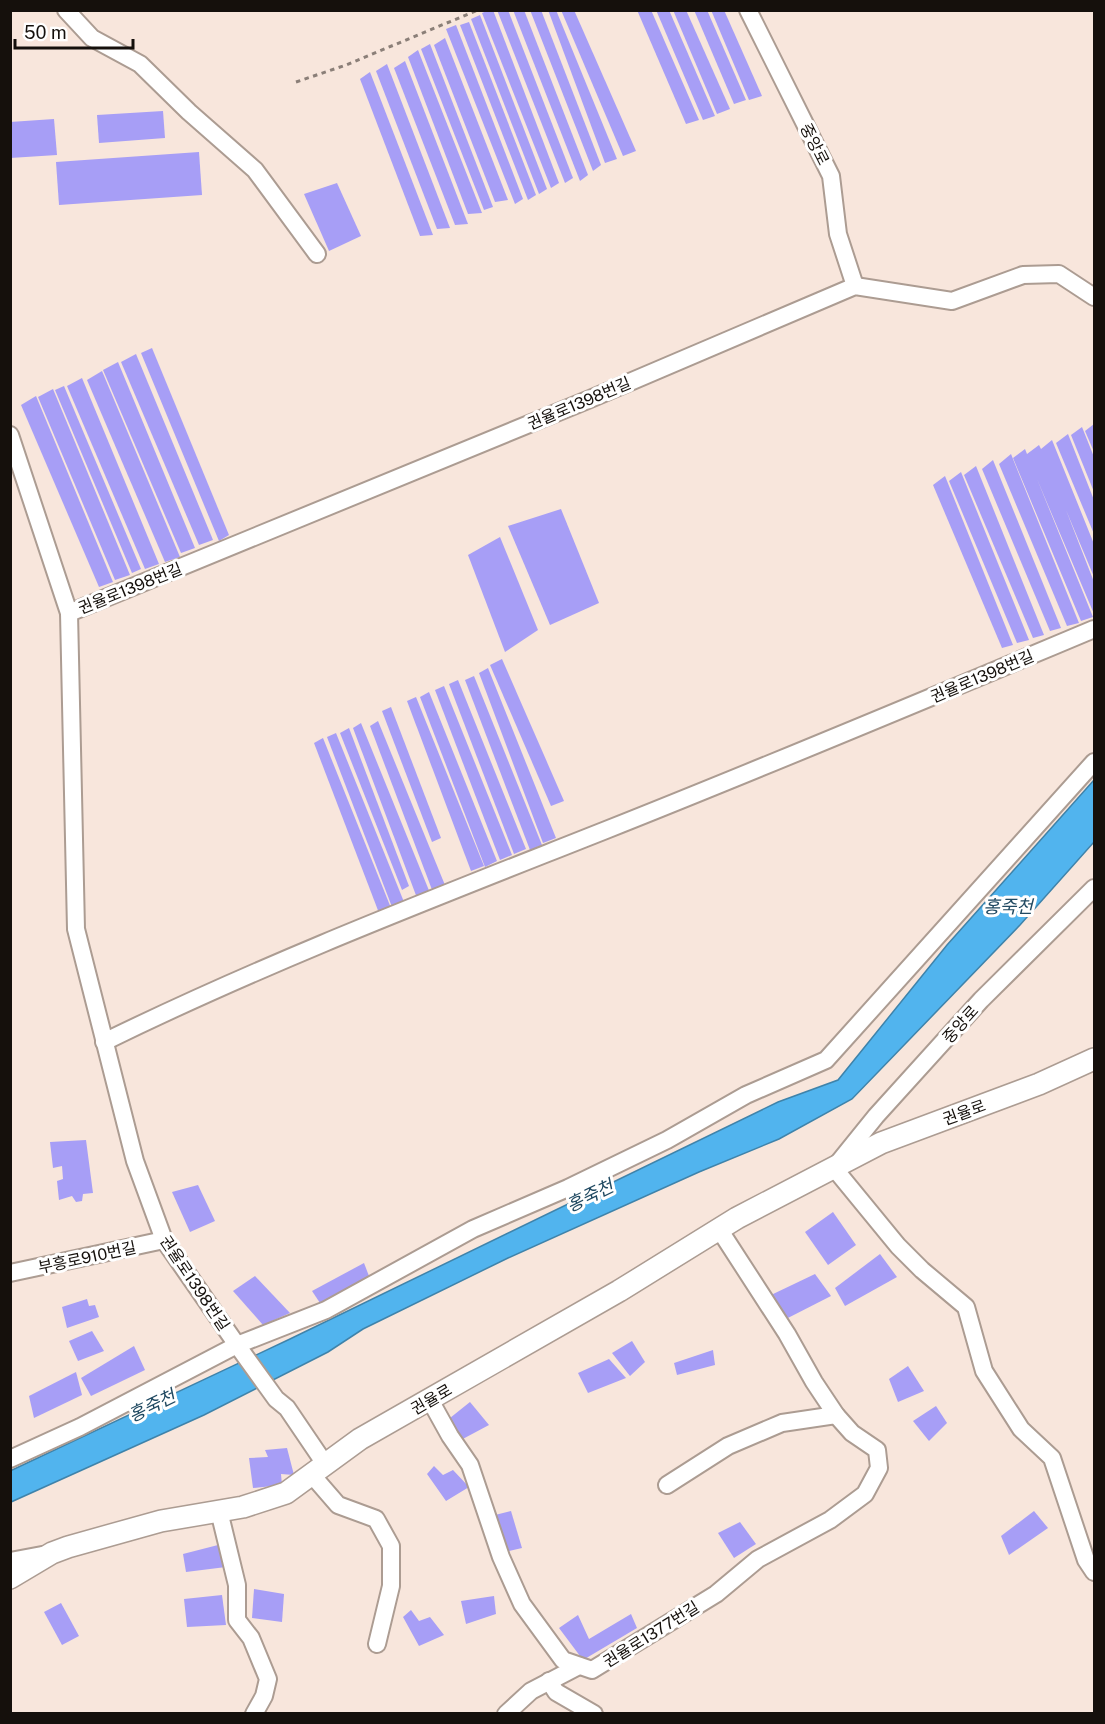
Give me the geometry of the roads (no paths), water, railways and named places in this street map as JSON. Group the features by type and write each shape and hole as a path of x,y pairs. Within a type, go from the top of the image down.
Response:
{"main road":[{"name":"권율로","path":"10,1578 52,1553 161,1521 243,1507 286,1493 360,1439 619,1291 718,1229 880,1143 1039,1084 1095,1059"}],"street":[{"path":"66,10 92,38 140,64 189,112 255,170 317,254"},
{"name":"중앙로","path":"748,10 831,176 838,234 855,286"},
{"path":"855,286 952,301 1023,275 1059,274 1095,297"},
{"name":"권율로1398번길","path":"69,613 579,404 855,286"},
{"name":"권율로1398번길","path":"10,435 69,613 76,929 135,1161 164,1240 276,1399 287,1408 319,1469"},
{"name":"권율로1398번길","path":"104,1042 188,1000 753,771 1095,629"},
{"path":"10,1459 80,1427 237,1345 326,1311 473,1229 568,1188 667,1140 746,1095 826,1059 1095,762"},
{"name":"중앙로","path":"834,1168 876,1116 981,1000 1095,888"},
{"path":"834,1168 898,1246 922,1270 966,1307 984,1371 1021,1429 1052,1458 1086,1560 1095,1572"},
{"name":"권율로1377번길","path":"430,1400 470,1465 501,1557 522,1605 563,1660 592,1670 611,1659 716,1594 758,1559 830,1520 865,1494 879,1468 877,1450 852,1432 836,1415 787,1334 718,1229"},
{"name":"부흥로910번길","path":"10,1273 164,1240"},
{"path":"667,1485 728,1446 782,1423 836,1415"},
{"path":"319,1469 338,1505 376,1519 391,1546 391,1586 377,1644"},
{"path":"219,1511 237,1585 237,1620 251,1638 268,1679 264,1696 254,1713"},
{"path":"10,1561 52,1553"},
{"path":"507,1713 531,1691 579,1666"},
{"path":"549,1681 556,1692 594,1713"}],"water":[{"name":"홍죽천","path":"1094,780 1094,842 1020,925 852,1099 779,1139 699,1172 508,1258 363,1329 328,1352 204,1415 11,1502 10,1471 290,1339 778,1102 838,1080 947,945"}]}
